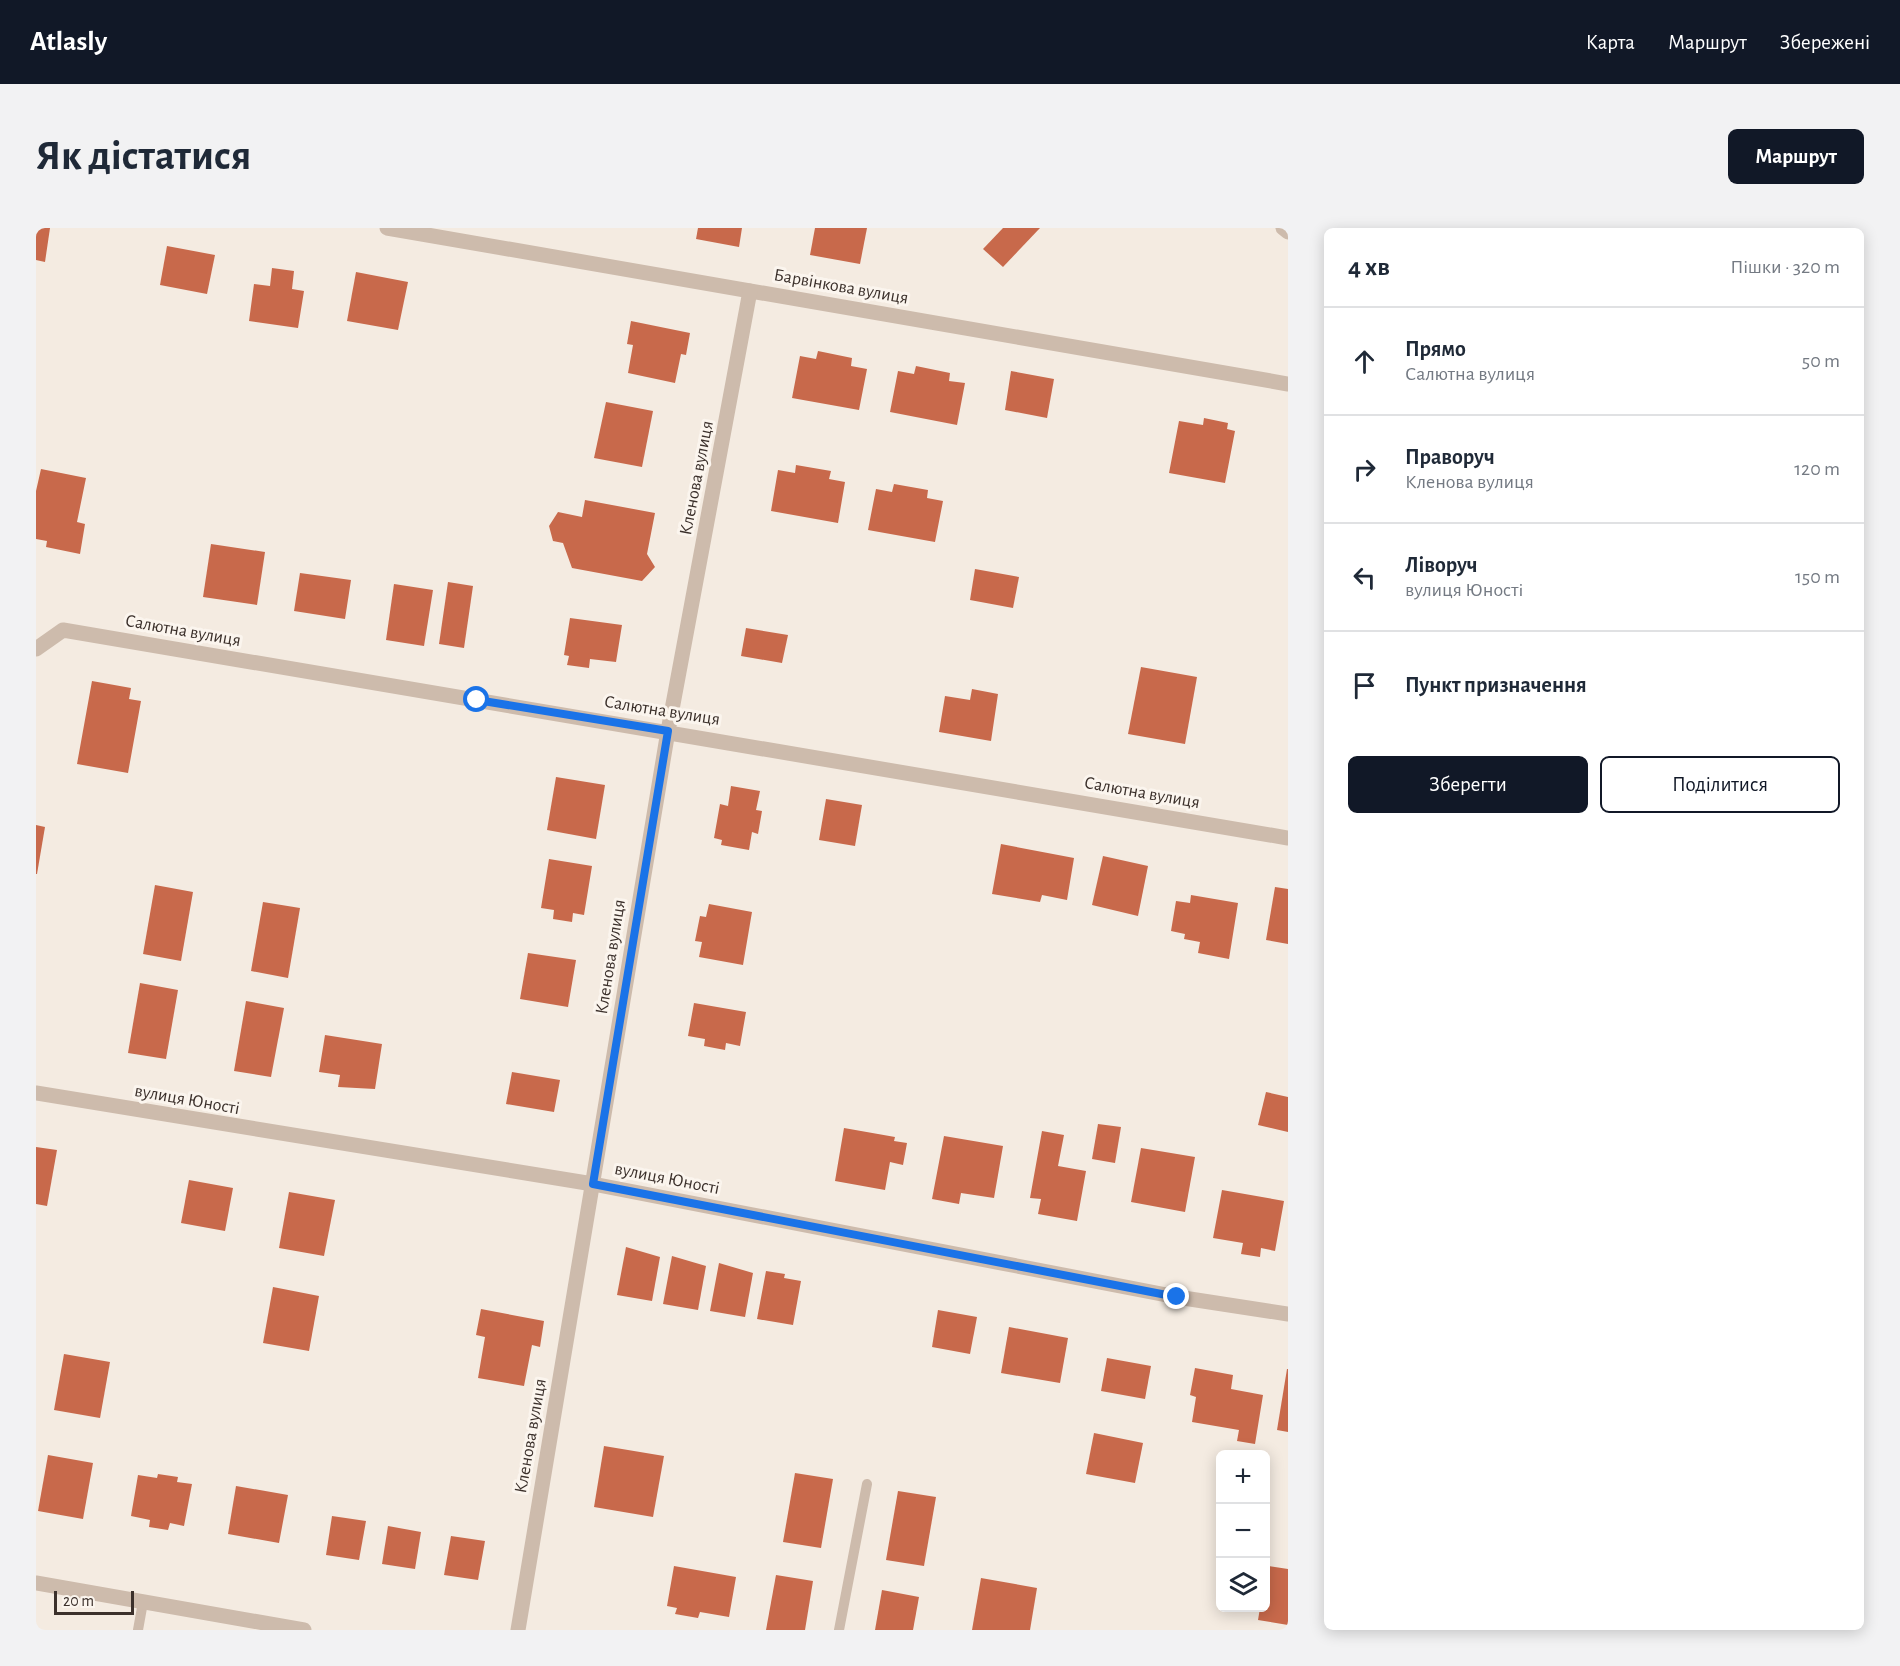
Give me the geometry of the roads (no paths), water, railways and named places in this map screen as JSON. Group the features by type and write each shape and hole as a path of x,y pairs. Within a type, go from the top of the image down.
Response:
{"street":[{"name":"Барвінкова вулиця","path":"387,228 1288,384"},
{"path":"1283,228 1288,232"},
{"name":"Кленова вулиця","path":"518,1630 668,731 750,291"},
{"name":"Салютна вулиця","path":"36,649 63,630 1288,838"},
{"name":"вулиця Юності","path":"36,1093 593,1184 1177,1297 1288,1314"},
{"path":"36,1583 304,1630"}],"lane":[{"path":"839,1630 867,1484"},
{"path":"138,1630 143,1602"}]}
